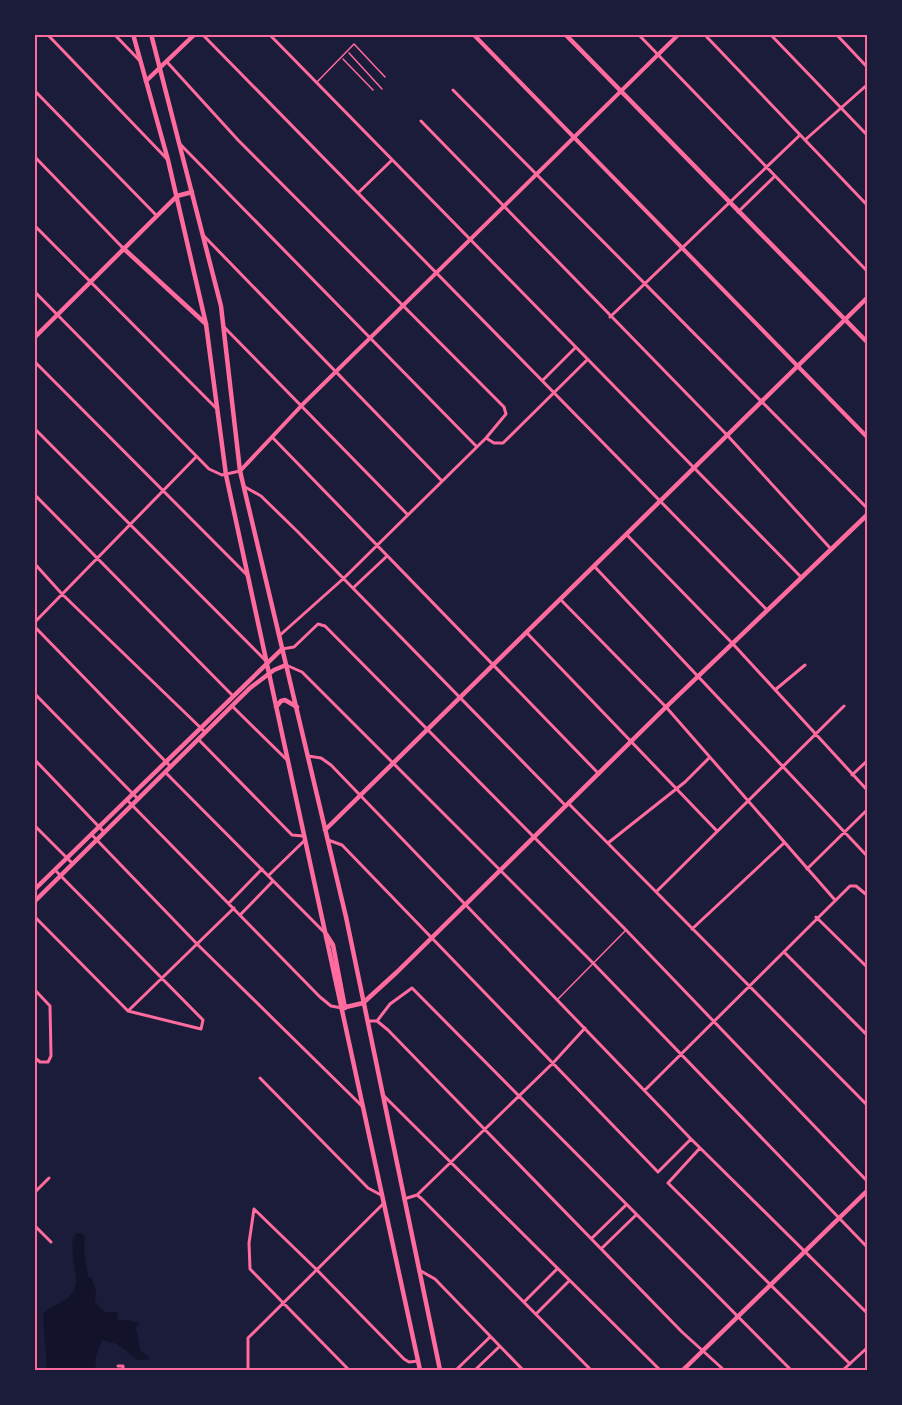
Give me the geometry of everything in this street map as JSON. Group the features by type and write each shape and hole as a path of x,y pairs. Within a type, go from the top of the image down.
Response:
{"main road":[{"path":"133,34 177,195 206,324 226,475 303,838 325,932 333,945 364,1107 420,1371"},
{"path":"150,34 192,192 224,327 243,486 328,840 440,1371"},
{"path":"146,81 195,34"},
{"path":"565,34 867,343"},
{"path":"34,338 177,195 192,192"},
{"path":"123,248 206,324"},
{"path":"325,830 867,297"},
{"path":"344,1008 363,1003 431,939 666,707 867,514"},
{"path":"34,891 232,695 282,649"},
{"path":"34,902 238,700 269,674 286,665"},
{"path":"275,709 282,700 289,701 297,707"},
{"path":"683,1371 867,1190"}],"street":[{"path":"47,34 168,160"},
{"path":"114,34 141,63"},
{"path":"202,34 767,610"},
{"path":"269,34 469,241 801,577"},
{"path":"472,34 867,438"},
{"path":"638,34 867,272"},
{"path":"34,291 213,472 226,475 240,471 303,404 679,34"},
{"path":"704,34 867,206"},
{"path":"770,34 867,136"},
{"path":"836,34 867,68"},
{"path":"167,62 238,140 504,406 505,418 486,438 344,578 279,637"},
{"path":"805,140 867,84"},
{"path":"34,90 156,215"},
{"path":"453,90 867,509"},
{"path":"421,121 727,435 832,550"},
{"path":"610,317 800,135"},
{"path":"179,144 477,447"},
{"path":"34,156 123,248"},
{"path":"357,193 392,160"},
{"path":"738,212 775,176"},
{"path":"34,225 216,408"},
{"path":"202,234 442,481"},
{"path":"224,327 303,404 408,515"},
{"path":"542,380 575,348"},
{"path":"486,438 494,443 503,443 587,360"},
{"path":"34,361 248,576"},
{"path":"34,428 267,662"},
{"path":"271,436 599,774"},
{"path":"170,766 34,625 196,456"},
{"path":"243,486 261,496 344,578 867,1106"},
{"path":"34,494 238,700"},
{"path":"626,534 734,644 867,791"},
{"path":"354,588 387,557"},
{"path":"34,563 62,594 205,732"},
{"path":"594,566 699,675 867,858"},
{"path":"560,598 666,707 835,900"},
{"path":"282,649 294,647 318,624 324,625 533,839 626,930 867,1182"},
{"path":"526,632 634,741 716,830"},
{"path":"286,665 302,672 394,762 682,1054 867,1248"},
{"path":"775,690 805,665"},
{"path":"34,693 138,799"},
{"path":"226,701 286,759"},
{"path":"656,892 716,830 844,706"},
{"path":"193,734 292,835 303,838 268,875"},
{"path":"308,756 327,761 691,1139 867,1314"},
{"path":"608,843 676,789 710,758"},
{"path":"34,759 104,832"},
{"path":"852,775 867,760"},
{"path":"159,767 325,932"},
{"path":"127,800 230,903 320,998 331,1006 344,1008"},
{"path":"807,869 867,809"},
{"path":"34,825 72,863"},
{"path":"92,835 198,945 364,1107"},
{"path":"328,840 342,845 658,1172 691,1139"},
{"path":"692,929 784,843"},
{"path":"230,903 262,869"},
{"path":"34,916 128,1011 199,1030 203,1020 55,870"},
{"path":"240,914 273,881"},
{"path":"645,1090 835,900 853,885 867,896"},
{"path":"34,891 39,897"},
{"path":"128,1011 234,908"},
{"path":"816,917 867,968"},
{"path":"784,952 867,1036"},
{"path":"377,1021 390,1004 412,988 791,1371"},
{"path":"34,989 50,1006 51,1056 48,1062 40,1062 34,1057"},
{"path":"366,1021 377,1021 724,1371"},
{"path":"404,1199 417,1195 485,1131 585,1028"},
{"path":"260,1078 368,1188 382,1195"},
{"path":"382,1094 660,1371"},
{"path":"700,1148 668,1183 850,1364"},
{"path":"34,1193 49,1178"},
{"path":"417,1195 591,1371"},
{"path":"248,1371 248,1338 384,1203"},
{"path":"592,1238 626,1205"},
{"path":"349,1371 252,1271 248,1263 251,1217 255,1209 404,1359 409,1362 418,1361"},
{"path":"602,1248 636,1215"},
{"path":"34,1225 51,1242"},
{"path":"419,1269 435,1279 523,1371"},
{"path":"524,1302 557,1269"},
{"path":"536,1314 569,1281"},
{"path":"456,1371 490,1337"},
{"path":"475,1371 499,1347"},
{"path":"843,1371 867,1347"},
{"path":"118,1366 123,1366 123,1371"}],"lane":[{"path":"316,82 355,44 385,77"},
{"path":"348,52 382,89"},
{"path":"342,58 372,90"},
{"path":"557,1000 626,930"}],"shaded area":[{"path":"77,1271 92,1279 96,1292 95,1302 104,1312 117,1312 118,1321 128,1320 139,1323 136,1328 140,1349 150,1359 138,1360 117,1344 102,1340 95,1359 96,1370 47,1370 43,1314 71,1294 76,1282"}],"waterway":[{"path":"79,1239 78,1251 83,1288"}]}
